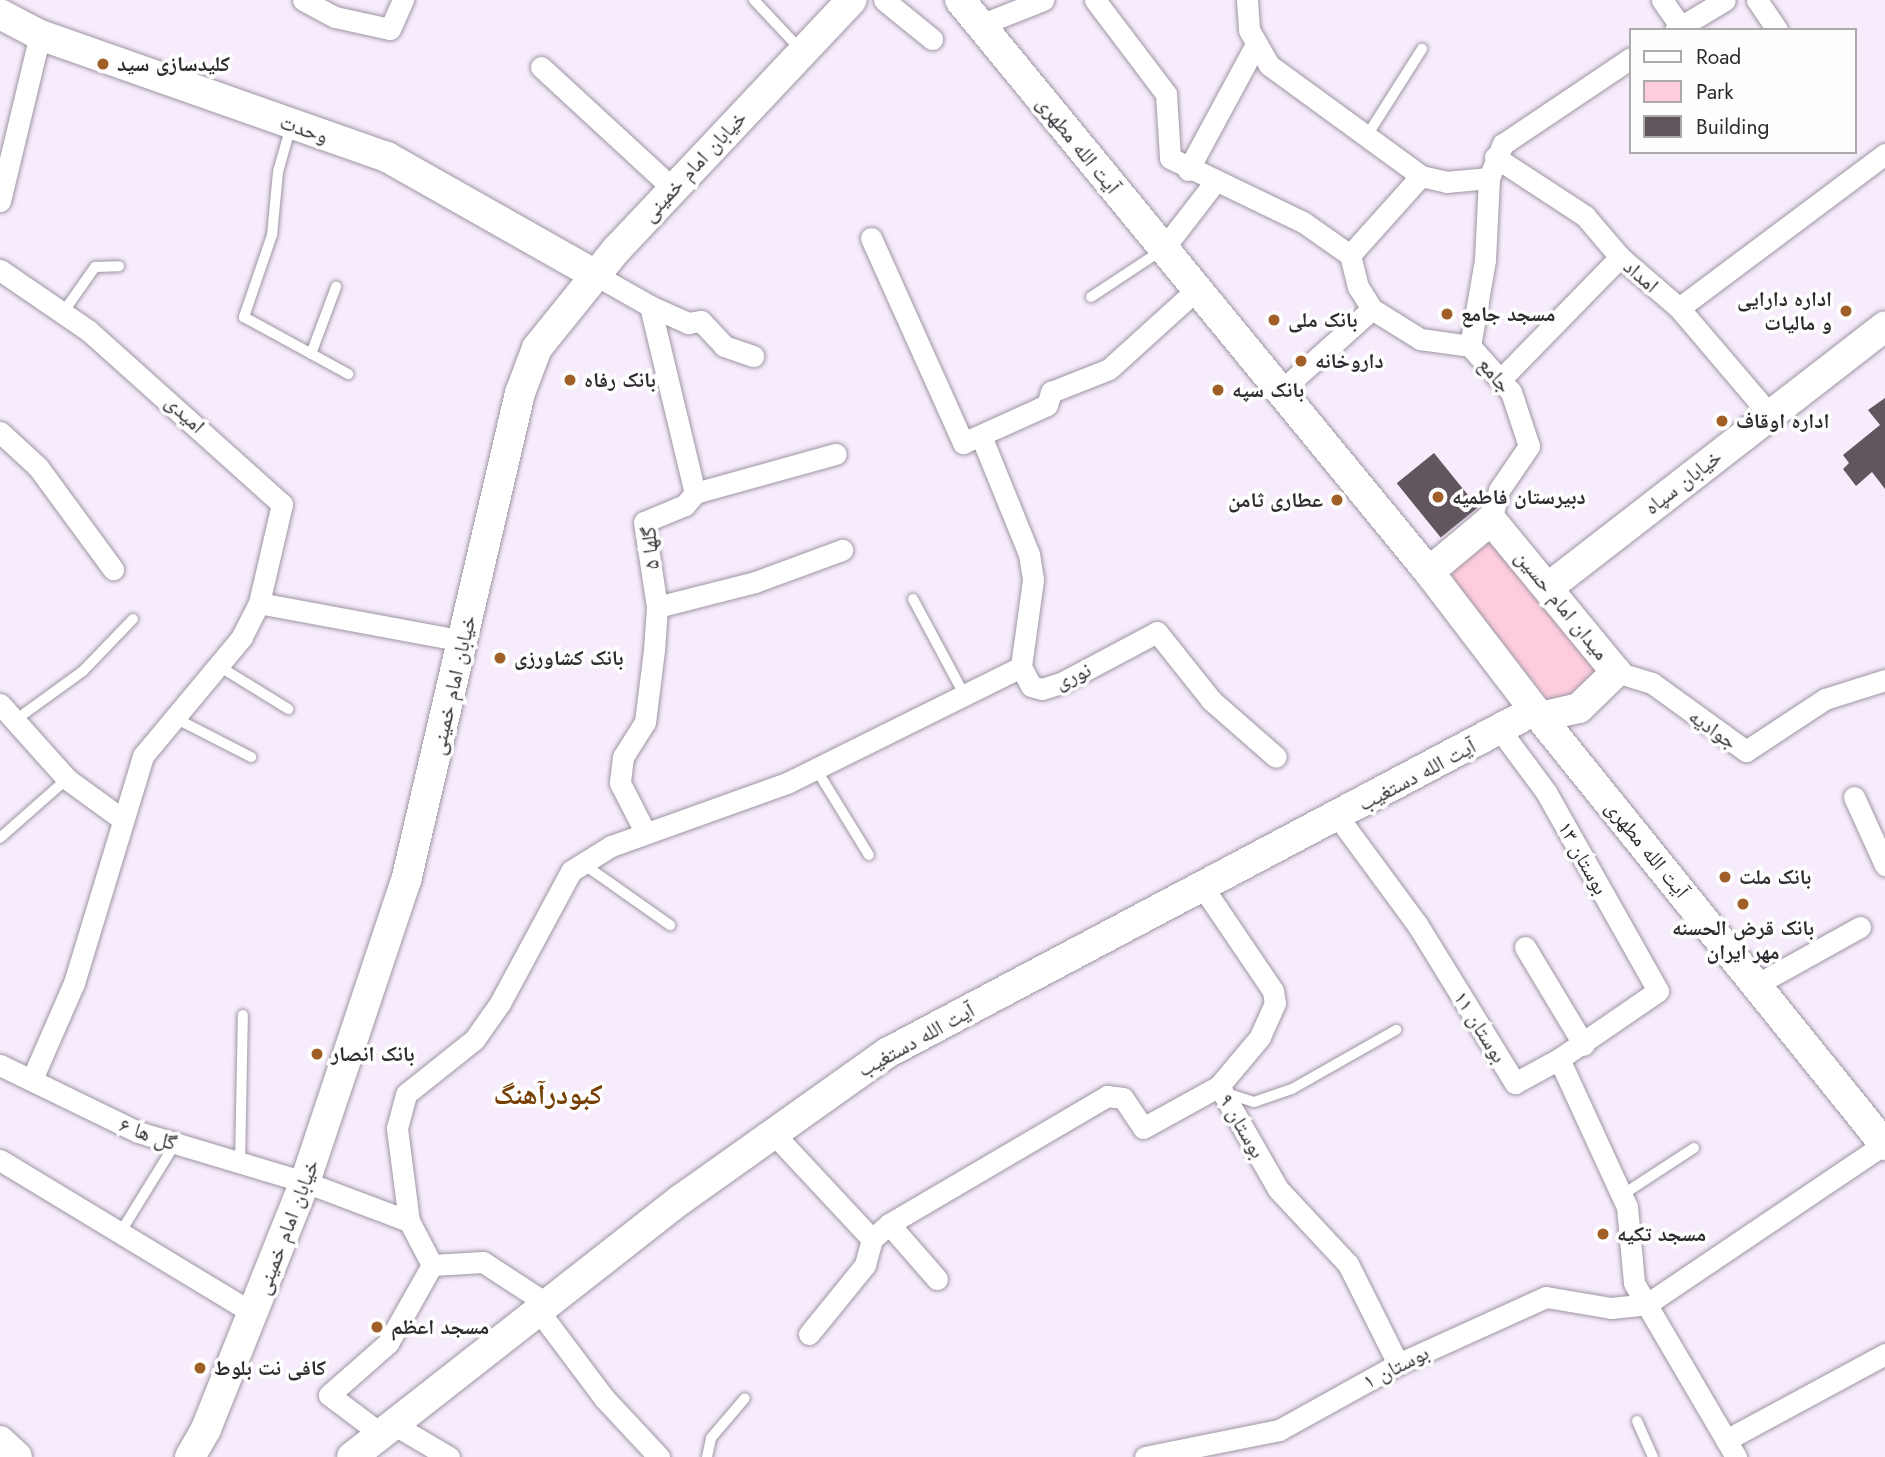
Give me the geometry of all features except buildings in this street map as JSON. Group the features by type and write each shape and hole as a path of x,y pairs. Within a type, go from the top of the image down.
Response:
{"main road":[{"name":"خیابان امام خمینی","path":"190,1457 254,1314 305,1182 407,881 520,393 537,348 594,274 672,188 852,0"},
{"name":"آیت الله مطهری","path":"960,0 1196,290 1437,566"},
{"name":"وحدت","path":"0,15 40,35 387,157 594,274"},
{"name":"آیت الله مطهری","path":"1196,290 1234,313 1294,379 1437,566"},
{"name":"خیابان سپاه","path":"1549,587 1885,326"},
{"path":"1491,520 1437,566 1538,713 1579,708"},
{"name":"میدان امام حسین","path":"1491,520 1549,587 1616,672 1579,708"},
{"name":"آیت الله مطهری","path":"1579,708 1578,734 1587,754 1885,1113"},
{"name":"آیت الله مطهری","path":"1538,713 1884,1144"},
{"name":"آیت الله دستغیب","path":"352,1457 542,1306 773,1133 887,1053 1500,730 1538,713"},
{"path":"0,1441 17,1457"}],"street":[{"path":"303,0 335,17 390,29 402,0"},
{"path":"884,0 932,38"},
{"path":"980,24 1042,0"},
{"path":"1096,0 1166,94 1170,159 1214,183 1303,222 1350,255 1358,287 1372,309 1420,339 1470,346"},
{"path":"1247,0 1245,15 1255,46 1286,79 1368,134 1421,176 1446,182 1489,178"},
{"path":"1662,0 1677,28 1725,0"},
{"path":"1757,0 1776,28"},
{"path":"2,188 40,35"},
{"path":"1188,170 1255,46"},
{"path":"1495,157 1520,130 1630,59"},
{"path":"541,67 672,188"},
{"path":"1678,308 1861,158 1885,154"},
{"name":"جامع","path":"1491,520 1499,490 1529,446 1521,410 1502,378 1470,346 1485,260 1489,178 1495,157"},
{"name":"امداد","path":"1495,157 1585,216 1619,257 1678,308 1770,415"},
{"path":"1350,255 1421,176"},
{"path":"1163,249 1214,183"},
{"name":"نوری","path":"871,237 1028,554 1033,580 1021,667 1031,686 1041,690 1157,632 1211,701 1276,757"},
{"path":"1502,378 1619,257"},
{"name":"امیدی","path":"0,270 64,312 282,504 259,603"},
{"path":"594,274 650,306 688,323 701,321 724,346 753,356"},
{"path":"972,440 1047,405 1051,392 1109,369 1196,290"},
{"path":"650,306 695,493 836,454"},
{"path":"1294,379 1372,309"},
{"path":"0,432 38,467 113,569"},
{"name":"گلها ۵","path":"641,835 644,830 625,802 620,768 645,722 657,607 644,522 685,505 695,493"},
{"path":"657,607 755,582 842,550"},
{"path":"32,1079 74,983 121,819 143,756 173,717 222,668 259,603 464,641"},
{"path":"432,1265 410,1221 397,1128 406,1094 474,1040 500,1003 572,871 582,863 641,835 816,769 1021,667"},
{"name":"جوادیه","path":"1616,672 1652,683 1746,751 1825,699 1885,680"},
{"path":"0,704 67,779 121,819"},
{"name":"بوستان ۱۳","path":"1500,730 1546,792 1658,991 1584,1045"},
{"path":"1854,797 1885,865"},
{"name":"بوستان ۱۱","path":"1338,817 1417,924 1515,1083 1559,1059"},
{"name":"بوستان ۹","path":"1202,886 1273,991 1275,1003 1260,1037 1219,1086 1279,1189 1348,1264 1398,1364"},
{"path":"1770,977 1860,927"},
{"path":"1525,947 1584,1045 1559,1059 1622,1195 1632,1277 1731,1448 1885,1354"},
{"name":"گل ها ۶","path":"0,1065 93,1112 175,1144 305,1182 410,1221"},
{"path":"809,1334 865,1265 872,1239 889,1224 1107,1096 1123,1098 1143,1128 1219,1086"},
{"path":"773,1133 872,1239"},
{"path":"1647,1304 1884,1144"},
{"path":"0,1160 254,1314"},
{"path":"889,1224 937,1279"},
{"path":"432,1265 483,1262 542,1306 604,1398 659,1457"},
{"path":"432,1265 388,1343 329,1395 387,1429 449,1457"},
{"name":"بوستان ۱","path":"1145,1457 1223,1450 1279,1430 1398,1364 1552,1296 1611,1308 1647,1304"}],"lane":[{"path":"754,0 803,52"},
{"path":"1368,134 1422,49"},
{"path":"291,124 278,172 272,235 244,317 348,374"},
{"path":"1091,298 1163,249"},
{"path":"64,312 95,267 119,266"},
{"path":"310,354 337,287"},
{"path":"914,599 964,694"},
{"path":"14,721 83,671 133,619"},
{"path":"222,668 288,709"},
{"path":"173,717 251,757"},
{"path":"816,769 869,855"},
{"path":"0,838 67,779"},
{"path":"582,863 670,925"},
{"path":"240,1165 243,1015"},
{"path":"1219,1086 1245,1102 1271,1097 1395,1030"},
{"path":"120,1233 175,1144"},
{"path":"1622,1195 1694,1148"},
{"path":"707,1457 711,1437 745,1398"},
{"path":"1637,1421 1653,1457"}],"green space":[{"path":"1489,539 1595,666 1597,674 1567,702 1547,699 1454,580 1453,568"}],"place":[{"name":"کلیدسازی سید","path":"103,64"},
{"name":"اداره دارایی و مالیات","path":"1846,311"},
{"name":"مسجد جامع","path":"1447,314"},
{"name":"بانک ملی","path":"1274,320"},
{"name":"داروخانه","path":"1301,361"},
{"name":"بانک رفاه","path":"570,380"},
{"name":"بانک سپه","path":"1218,390"},
{"name":"اداره اوقاف","path":"1722,421"},
{"name":"دبیرستان فاطمیه","path":"1438,497"},
{"name":"عطاری ثامن","path":"1337,500"},
{"name":"بانک کشاورزی","path":"500,658"},
{"name":"بانک ملت","path":"1725,877"},
{"name":"بانک قرض الحسنه مهر ایران","path":"1743,904"},
{"name":"بانک انصار","path":"317,1054"},
{"name":"مسجد تکیه","path":"1603,1234"},
{"name":"مسجد اعظم","path":"377,1327"},
{"name":"کافی نت بلوط","path":"200,1368"}],"district":[{"name":"کبودرآهنگ","path":"548,1095"}]}
